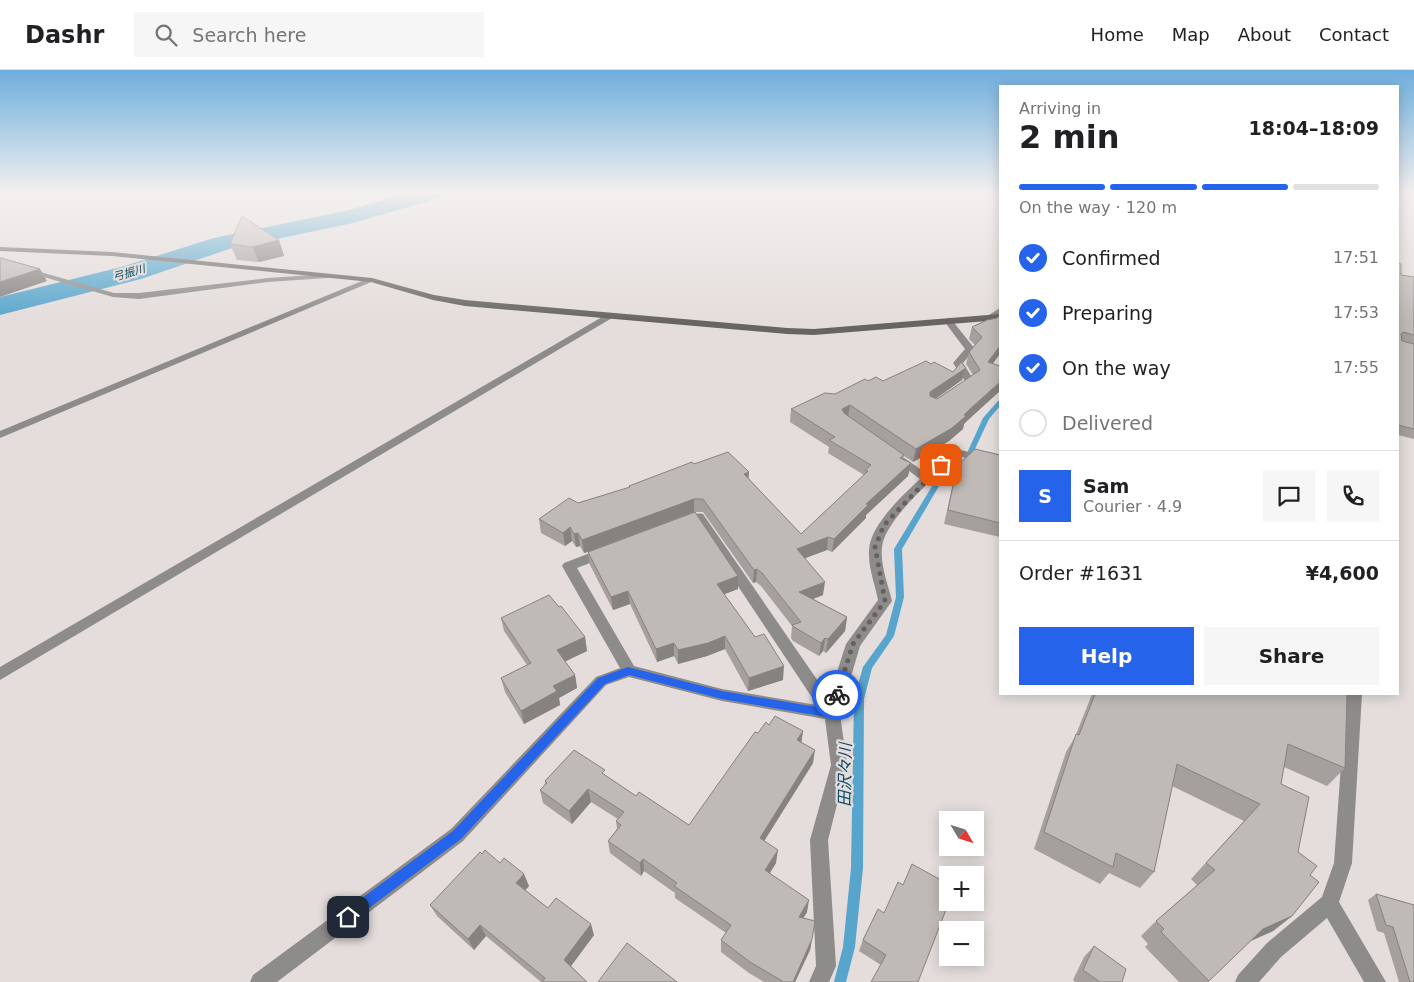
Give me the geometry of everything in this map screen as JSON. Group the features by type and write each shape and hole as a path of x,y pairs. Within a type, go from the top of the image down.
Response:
{"street":[{"path":"0,249 112,254 372,280 433,297 466,303 814,332 996,317"},
{"path":"21,267 113,295 139,296 268,280 327,276"},
{"path":"0,435 372,280"},
{"path":"0,674 609,316"},
{"path":"948,322 970,349 958,363 970,382 948,397"},
{"path":"887,450 926,478"},
{"path":"832,714 853,644 885,601 875,547 884,525 926,478 956,452 999,462"},
{"path":"672,528 700,517 832,714 840,765 819,840 826,966 819,982"},
{"path":"616,549 569,566 628,671"},
{"path":"260,982 457,835 601,681 628,671 722,695 832,714"},
{"path":"1245,982 1274,950 1329,903 1343,863 1354,695"},
{"path":"1329,903 1376,982"}],"building":[{"path":"234,236 272,236 279,240 252,247 230,244"},
{"path":"1,258 40,269 0,282"},
{"path":"1399,263 1401,264 1401,275 1414,277 1414,335 1403,332 1401,334 1402,341 1414,344 1414,429 1399,425"},
{"path":"999,316 999,347 988,362 999,366 999,383 952,428 916,449 850,405 842,409 844,413 904,455 900,458 911,463 866,504 868,505 834,539 828,537 797,549 825,582 799,592 847,617 828,639 825,638 821,643 792,625 801,622 762,573 757,569 754,570 703,499 694,499 582,540 578,533 574,534 570,527 563,533 539,519 569,498 578,503 630,487 692,462 694,464 728,452 749,472 744,474 801,534 868,471 865,470 871,465 829,440 835,437 791,409 825,393 835,394 865,379 868,381 876,377 883,381 926,361 931,364 934,362 953,372 961,362 966,368 930,392 930,396 937,399 980,370 969,352 982,337 972,327 987,320"},
{"path":"975,449 999,455 999,523 948,510 957,466"},
{"path":"695,512 738,576 717,584 755,637 764,634 784,666 749,678 725,636 708,643 678,650 674,643 656,649 628,591 611,597 588,552"},
{"path":"549,595 559,607 561,606 585,637 557,650 575,675 553,686 557,691 521,711 501,678 531,663 501,618"},
{"path":"1095,695 1347,695 1345,768 1288,744 1281,784 1309,797 1298,852 1317,866 1310,875 1319,882 1292,916 1263,929 1209,981 1161,932 1164,929 1156,921 1215,870 1206,863 1260,804 1177,764 1154,872 1116,853 1113,867 1044,832 1076,734 1079,735"},
{"path":"775,716 803,731 797,740 815,750 760,838 778,850 765,870 809,900 799,917 815,921 812,939 793,982 784,982 750,962 721,940 731,925 674,886 677,883 643,859 640,863 608,841 621,825 616,821 624,812 588,789 569,811 540,790 547,783 545,781 574,750 605,770 602,773 636,796 639,792 689,825 755,732 758,733 766,722 769,725"},
{"path":"485,850 500,863 504,858 524,874 516,883 548,908 556,898 591,924 564,960 587,982 542,982 545,978 480,925 468,939 430,905 480,852 482,854"},
{"path":"912,864 939,879 939,911 946,911 942,921 939,921 939,928 918,982 871,982 886,955 863,940 878,909 884,913 898,882 903,885"},
{"path":"1376,894 1414,905 1414,982 1410,982 1393,927 1386,925"},
{"path":"627,943 677,982 598,982"},
{"path":"1094,946 1126,969 1122,982 1100,982 1083,970"}],"waterway":[{"name":"弓振川","path":"0,306 131,273 223,243 259,236"},
{"name":"田沢々川","path":"840,982 849,947 857,868 859,699 868,667 890,636 900,597 898,549 936,485 965,465 986,418 999,403"}],"way so far":[{"path":"837,695 853,644 885,601 875,547 884,525 926,478 941,465"}],"route":[{"path":"348,917 457,835 601,681 628,671 722,695 832,714 837,695"}]}
